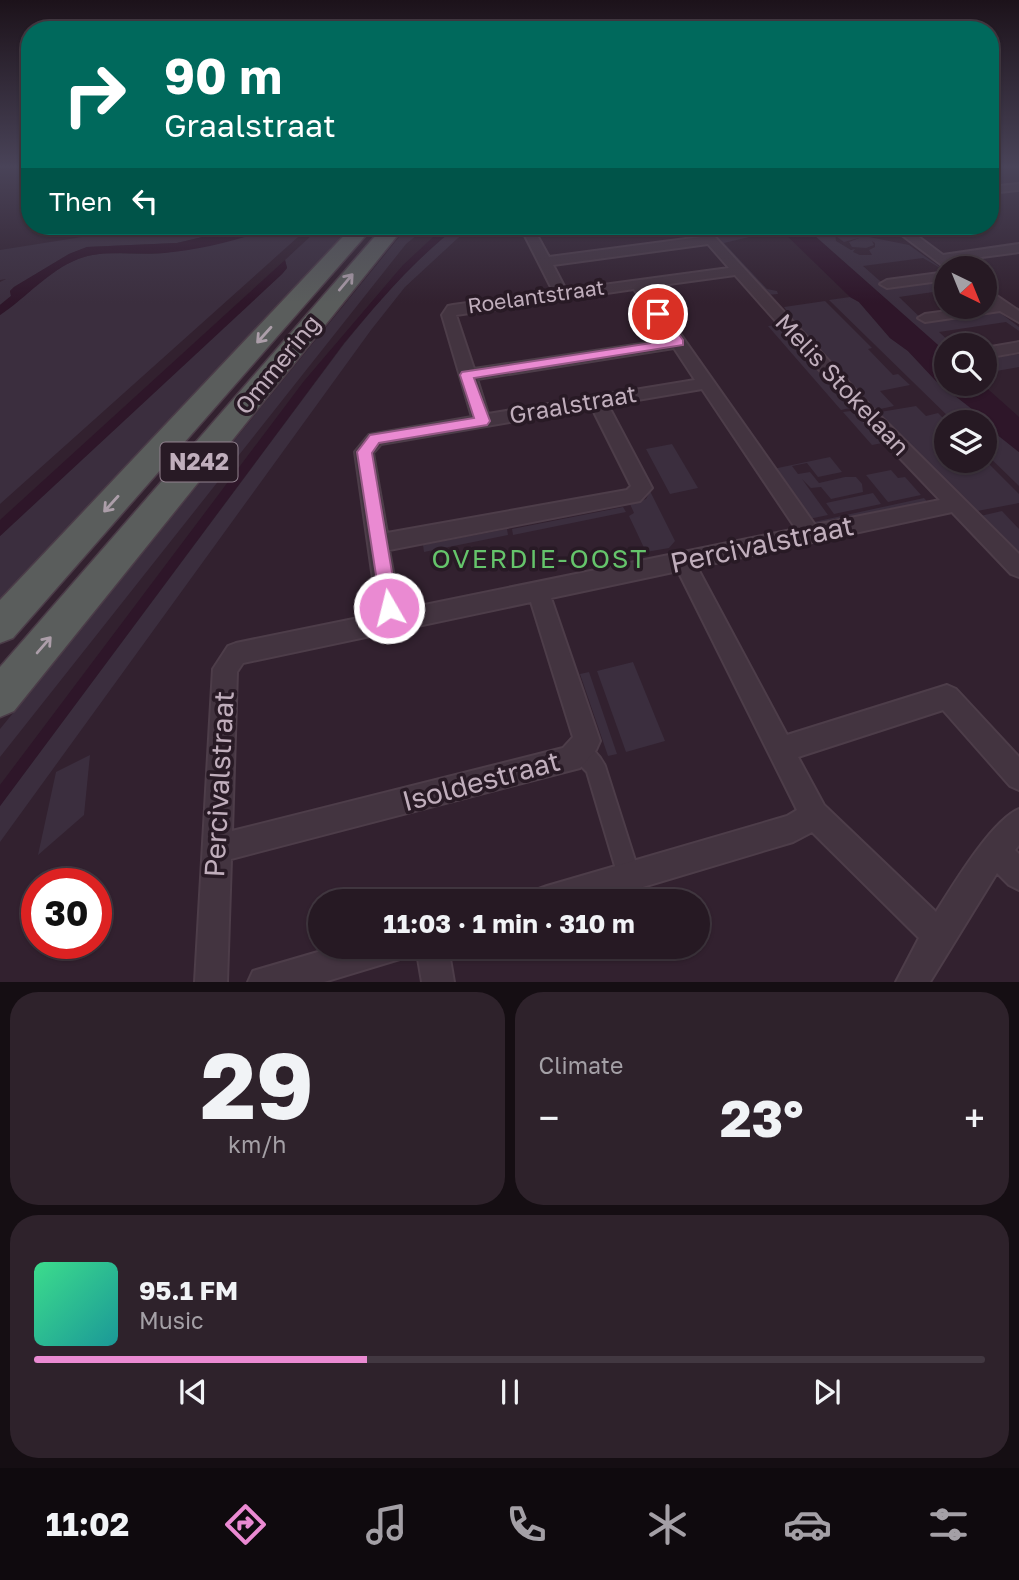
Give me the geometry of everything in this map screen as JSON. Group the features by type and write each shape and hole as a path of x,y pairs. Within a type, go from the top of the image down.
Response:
{"highway":[{"name":"Ommering","path":"0,626 355,235"},
{"name":"Ommering","path":"0,697 387,235"}],"street":[{"path":"530,235 561,293"},
{"path":"544,262 679,235"},
{"name":"Melis Stokelaan","path":"708,235 737,271 955,504 1019,568"},
{"path":"908,235 936,256"},
{"path":"962,256 1019,248"},
{"name":"Roelantstraat","path":"482,421 449,315 453,309 737,271"},
{"path":"887,284 934,277"},
{"path":"637,284 809,532"},
{"path":"998,302 1019,318"},
{"path":"925,318 1003,306"},
{"path":"467,375 679,343"},
{"path":"997,351 1019,347"},
{"name":"Graalstraat","path":"390,620 364,452 375,439 706,383"},
{"path":"380,543 633,496 642,488 597,401"},
{"name":"Percivalstraat","path":"211,982 225,669 236,654 390,620 684,562 809,532 955,504"},
{"path":"684,562 814,815 938,935"},
{"name":"Isoldestraat","path":"216,849 571,759 587,741 538,591"},
{"path":"782,749 947,697 1019,777"},
{"path":"579,750 594,766 629,876"},
{"path":"586,889 793,828 814,815"},
{"path":"912,982 938,935 995,849 1019,823"},
{"path":"995,849 1019,875"},
{"path":"264,982 348,959"},
{"path":"434,959 438,982"}],"shaded area":[{"path":"94,235 211,235 177,243 87,247 69,254 14,287 10,291 11,296 0,305 0,282 6,279 0,280 0,250"},
{"path":"211,235 249,235 164,253 98,254 78,259 47,277 0,315 0,305 11,296 10,291 14,287 69,254 87,247 177,243"},
{"path":"247,235 298,237 0,504 0,315 47,277 78,259 110,253 164,253"},
{"path":"312,235 347,235 0,606 0,536 282,274 287,268 285,260"},
{"path":"401,235 417,235 406,244 0,757 0,729"},
{"path":"435,235 447,235 412,266 344,343 0,806 0,785 304,381 403,265"},
{"path":"447,235 461,235 405,287 371,330 0,842 0,806 344,344 398,281"},
{"path":"715,235 749,237 724,243 767,289 777,291 778,294 766,295"},
{"path":"786,235 814,235 934,341 934,379 908,351 890,338 859,302 850,297"},
{"path":"814,235 835,235 836,241 851,250 855,249 853,252 860,255 872,255 869,250 875,247 875,243 872,241 874,245 866,248 852,247 849,242 859,238 844,242 837,235 863,235 909,245 934,263 923,258 863,266 888,288 934,281 934,292 899,297 926,323 951,319 997,319 998,311 1019,327 1019,331 1006,322 934,333 934,341"},
{"path":"285,260 287,268 282,274 0,536 0,520"},
{"path":"850,297 859,302 890,338 908,351 934,379 934,396 955,396 973,410 942,410 829,300"},
{"path":"825,301 872,348 868,349 893,375 898,374 910,385 880,391 894,406 871,411 795,328 798,326 784,307"},
{"path":"777,325 781,330 785,329 855,407 841,410 768,326"},
{"path":"1019,354 1019,367 997,371 997,357"},
{"path":"955,396 996,396 1019,417 1019,452 997,435 997,410 972,409"},
{"path":"916,406 926,416 934,414 934,473 997,472 1019,494 1019,503 972,512 874,413"},
{"path":"858,410 888,442 872,445 843,412"},
{"path":"997,435 1019,452 1019,486 997,465"},
{"path":"672,444 698,488 670,494 646,449"},
{"path":"830,457 842,472 818,477 807,463 792,466 798,474 810,472 819,483 856,477 862,484 863,492 831,499 821,487 811,488 802,479 828,515 809,519 773,469"},
{"path":"891,470 898,478 905,477 921,495 888,502 866,475"},
{"path":"650,491 675,541 669,548 646,552 629,516 634,513 630,504 646,499"},
{"path":"873,493 881,504 834,514 826,503"},
{"path":"924,498 929,504 821,525 814,522"},
{"path":"623,507 626,512 513,535 512,529"},
{"path":"1002,511 1019,529 1019,561 976,517"},
{"path":"507,529 508,535 424,552 423,545"},
{"path":"633,662 665,741 626,752 597,671"},
{"path":"589,672 617,754 608,756 580,674"},
{"path":"90,755 84,815 38,855 56,772"}],"district":[{"name":"OVERDIE-OOST","path":"540,559"}],"route":[{"path":"389,608 364,452 375,439 482,421 467,375 679,343 658,314"}]}
